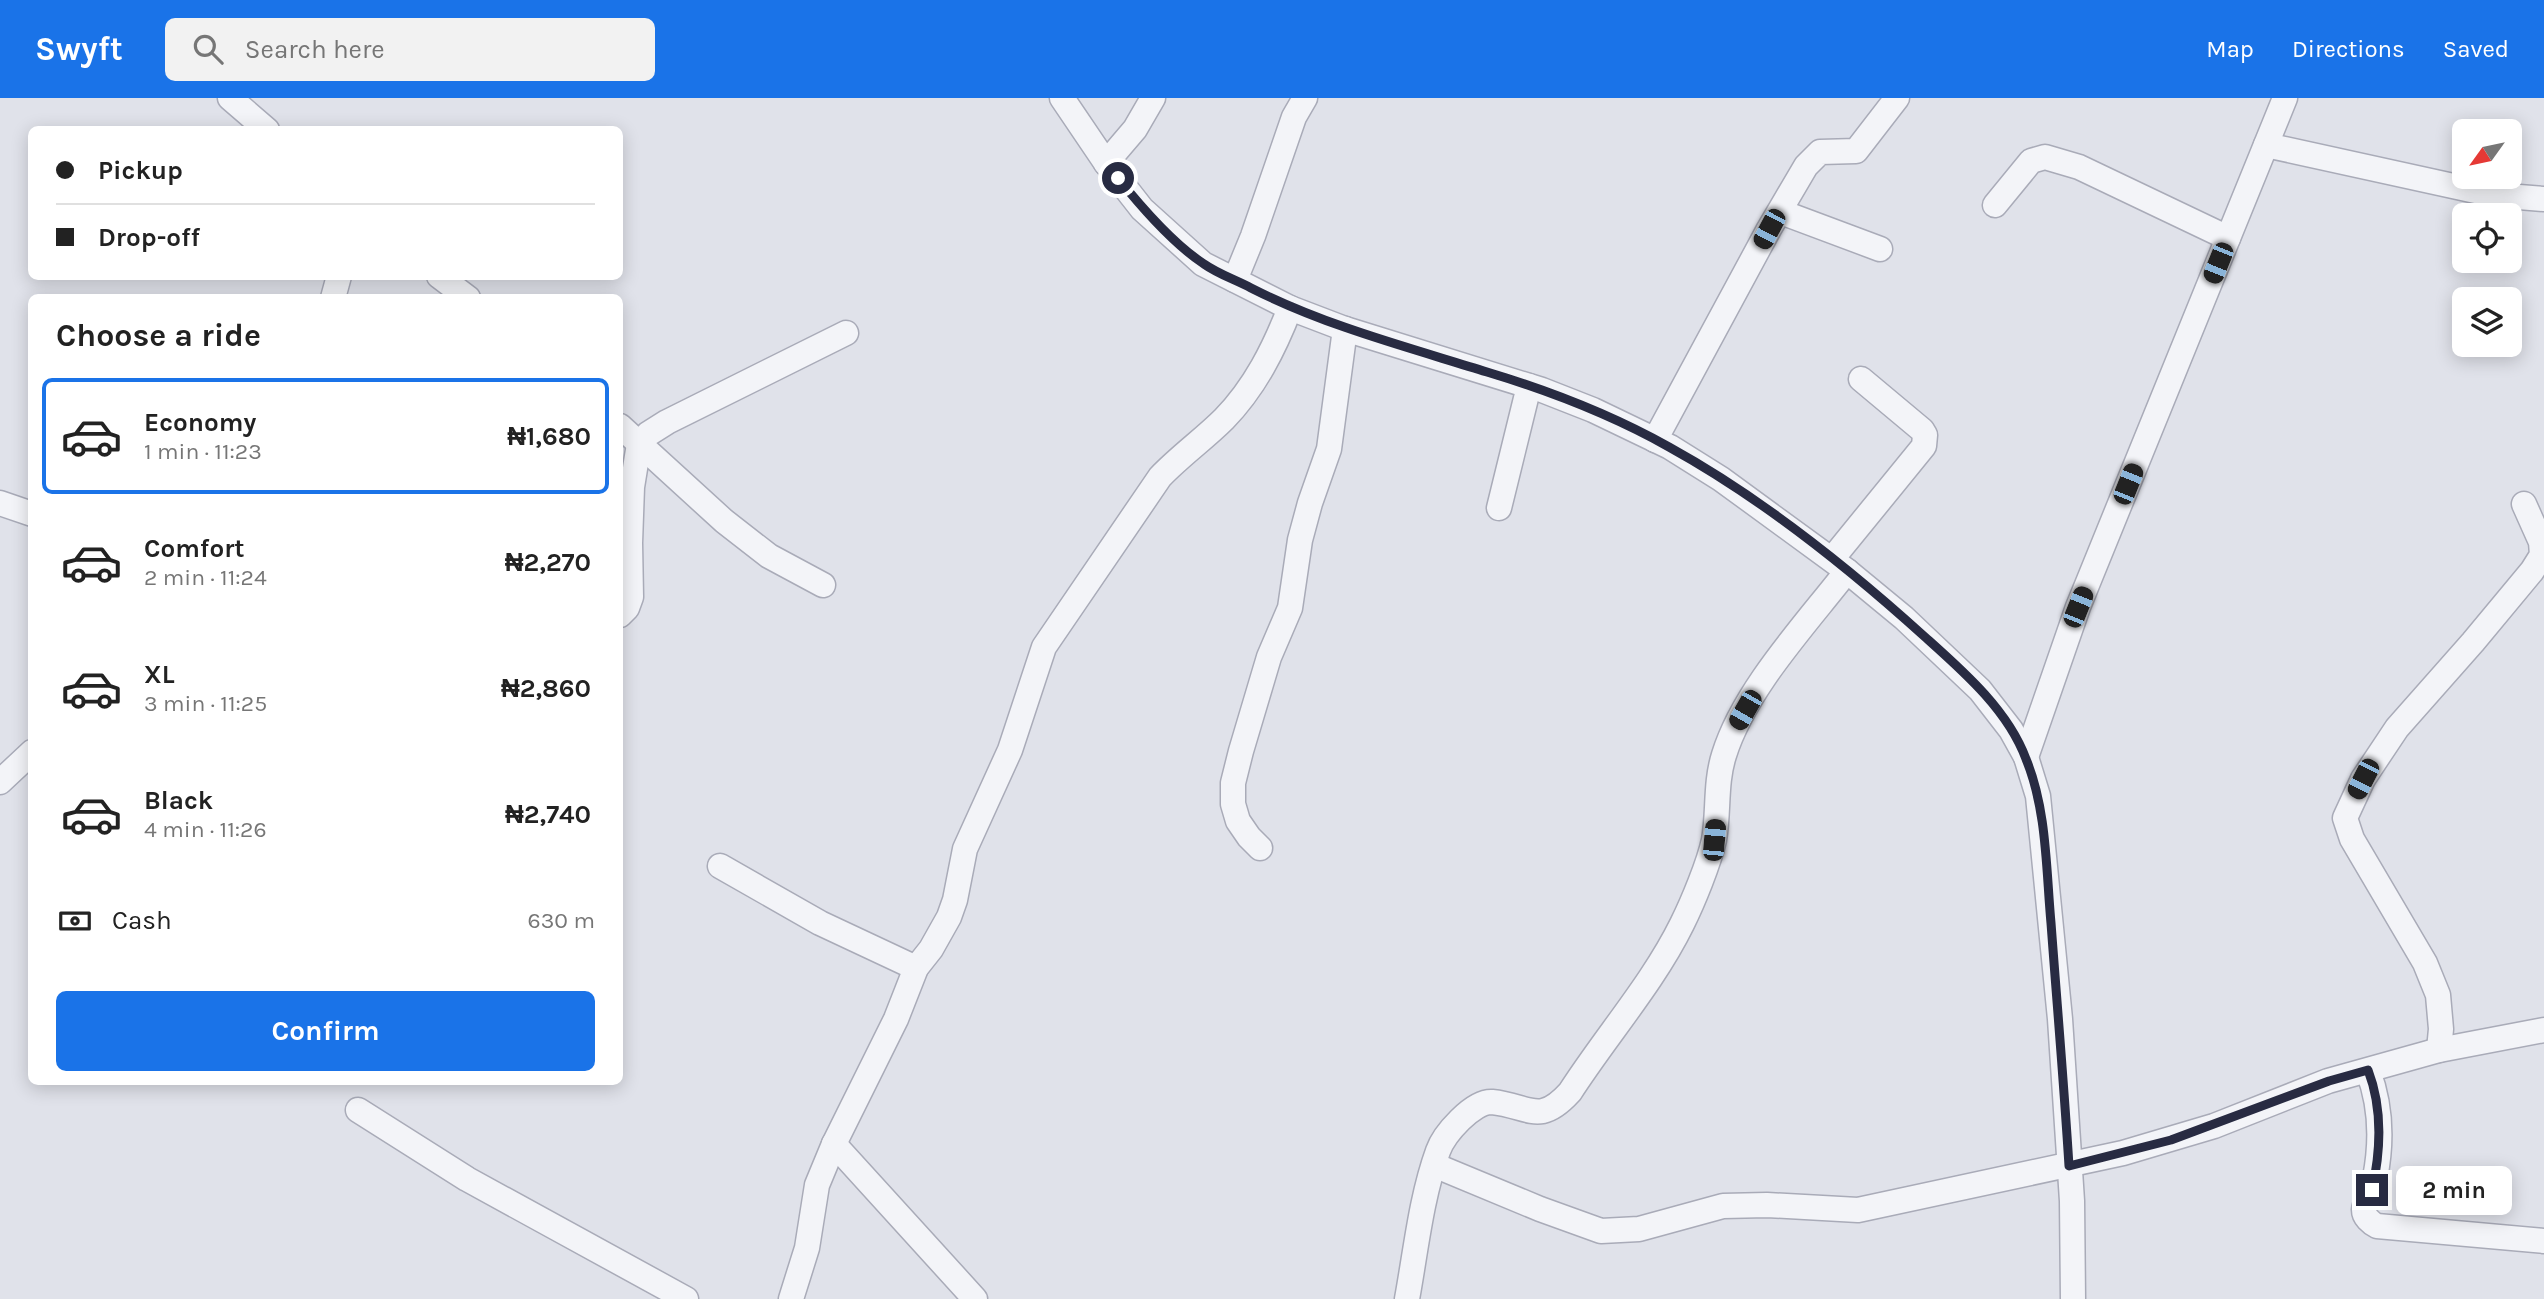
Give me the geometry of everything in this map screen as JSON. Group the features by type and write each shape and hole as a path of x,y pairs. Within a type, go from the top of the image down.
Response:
{"street":[{"path":"230,98 262,126"},
{"path":"1062,98 1106,163 1142,209 1203,264 1290,307 1345,329 1529,386 1593,410 1655,439 1721,479 1840,565 1953,662 2011,730 2026,757 2038,796 2043,831 2060,1019 2069,1166 2073,1299"},
{"path":"1106,163 1135,129 1153,98"},
{"path":"1235,280 1294,117 1305,98"},
{"path":"1655,439 1814,156 1820,152 1850,152 1861,147 1897,98"},
{"path":"2026,757 2078,607 2286,98"},
{"path":"2266,145 2494,195 2544,199"},
{"path":"1995,205 2031,161 2045,157 2078,167 2228,238"},
{"path":"1781,212 1880,249"},
{"path":"444,280 463,294"},
{"path":"791,1299 807,1248 817,1185 916,968 936,942 949,918 965,849 1010,750 1039,659 1052,632 1160,477 1224,418 1246,392 1270,355 1290,307"},
{"path":"1260,848 1238,821 1233,804 1233,783 1269,657 1290,608 1300,540 1329,449 1345,329"},
{"path":"623,612 631,597 632,487 639,444 648,434 667,422 846,333"},
{"path":"1407,1299 1434,1165 1444,1139 1471,1110 1488,1102 1534,1112 1556,1107 1570,1092 1611,1033 1683,923 1714,840 1718,781 1735,727 1840,565 1924,446 1926,441 1923,430 1861,379"},
{"path":"1499,508 1529,386"},
{"path":"623,429 724,521 769,556 823,584"},
{"path":"0,503 28,513"},
{"path":"2439,1050 2441,1029 2438,995 2425,963 2352,839 2345,818 2363,779 2397,728 2532,571 2542,555 2541,542 2524,504"},
{"path":"0,782 28,756"},
{"path":"720,866 820,923 916,968"},
{"path":"1434,1165 1601,1231 1639,1229 1723,1206 1858,1210 2069,1166 2171,1140 2310,1088 2368,1070 2439,1050 2544,1030"},
{"path":"2368,1070 2376,1090 2379,1117 2376,1174 2364,1208 2371,1223 2377,1227 2544,1241"},
{"path":"358,1110 467,1179 686,1299"},
{"path":"834,1144 975,1299"}],"route":[{"path":"1118,178 1142,209 1203,264 1290,307 1345,329 1542,390 1593,410 1670,447 1721,479 1832,559 1904,618 1980,690 2011,730 2026,757 2038,796 2060,1019 2069,1166 2171,1140 2214,1126 2300,1091 2368,1070 2379,1107 2376,1174 2372,1190"}]}
